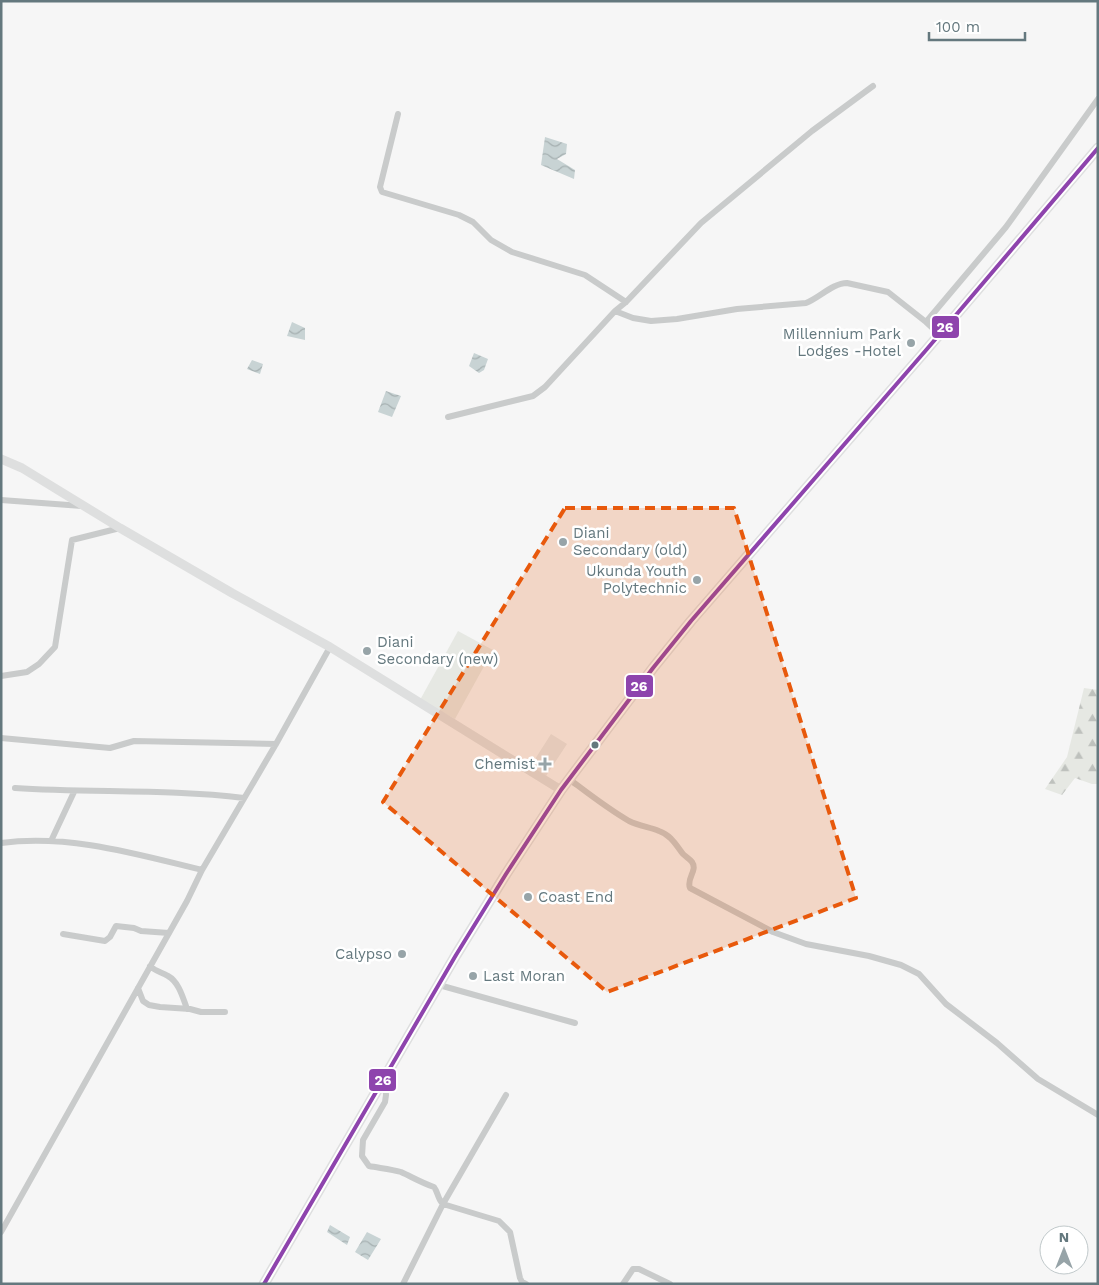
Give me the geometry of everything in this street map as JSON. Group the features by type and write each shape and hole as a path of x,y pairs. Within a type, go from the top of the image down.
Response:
{"highway":[{"path":"264,1284 384,1077 506,874 561,790 653,668 692,621 1098,148"}],"street":[{"path":"448,417 533,396 545,387 614,311 626,302 701,223 812,131 873,86"},
{"path":"926,322 1006,227 1098,100"},
{"path":"398,114 380,187 382,192 459,215 473,222 490,240 512,252 585,275 626,302"},
{"path":"614,311 633,318 651,321 677,320 737,309 806,303 842,283 847,283 888,292 939,334"},
{"path":"1,458 22,468 232,593 330,647 561,790"},
{"path":"1,500 83,506"},
{"path":"1,676 27,672 39,664 55,647 72,540 120,528"},
{"path":"1,1232 169,933 202,870 330,647"},
{"path":"1,738 110,748 134,741 276,744"},
{"path":"570,779 615,813 634,824 661,832 675,842 684,856 692,861 694,870 689,880 690,888 781,935 806,944 868,956 901,965 920,974 946,1004 998,1043 1038,1079 1098,1115"},
{"path":"15,788 244,798"},
{"path":"51,841 74,792"},
{"path":"1,844 18,841 51,841 109,847 202,870"},
{"path":"62,934 105,941 110,937 116,926 134,928 140,931 169,933"},
{"path":"150,966 176,984 187,1009"},
{"path":"439,986 575,1023"},
{"path":"138,988 144,1001 149,1005 160,1008 187,1009 201,1012 225,1012"},
{"path":"384,1077 385,1102 363,1140 362,1156 369,1166 398,1172 434,1187 443,1204 499,1221 510,1232 520,1278 526,1284"},
{"path":"402,1284 443,1204 506,1095"},
{"path":"623,1284 633,1269 639,1268 670,1284"}],"highlighted area":[{"path":"565,508 734,508 856,898 607,992 383,802"}],"shaded area":[{"path":"551,734 567,744 546,776 530,767"}],"green space":[{"path":"458,631 493,650 455,719 420,700"},
{"path":"1084,688 1098,690 1098,784 1092,784 1075,778 1062,795 1045,789 1067,757"}],"water":[{"path":"545,137 567,144 566,154 557,159 575,170 574,179 541,165"},
{"path":"292,322 305,328 305,340 287,336"},
{"path":"474,353 488,359 484,370 479,373 469,366"},
{"path":"252,360 263,364 260,374 247,369"},
{"path":"386,391 401,396 392,417 378,412"},
{"path":"330,1225 350,1237 347,1245 327,1232"},
{"path":"367,1232 381,1239 368,1260 355,1252"}],"transit line":[{"name":"26","path":"264,1284 456,955 561,790 691,621 1098,148"}],"place":[{"name":"Millennium Park Lodges -Hotel","path":"911,343"},
{"name":"Diani Secondary (old)","path":"563,542"},
{"name":"Ukunda Youth Polytechnic","path":"697,580"},
{"name":"Diani Secondary (new)","path":"367,651"},
{"name":"Chemist","path":"545,764"},
{"name":"Coast End","path":"528,897"},
{"name":"Calypso","path":"402,954"},
{"name":"Last Moran","path":"473,976"}]}
